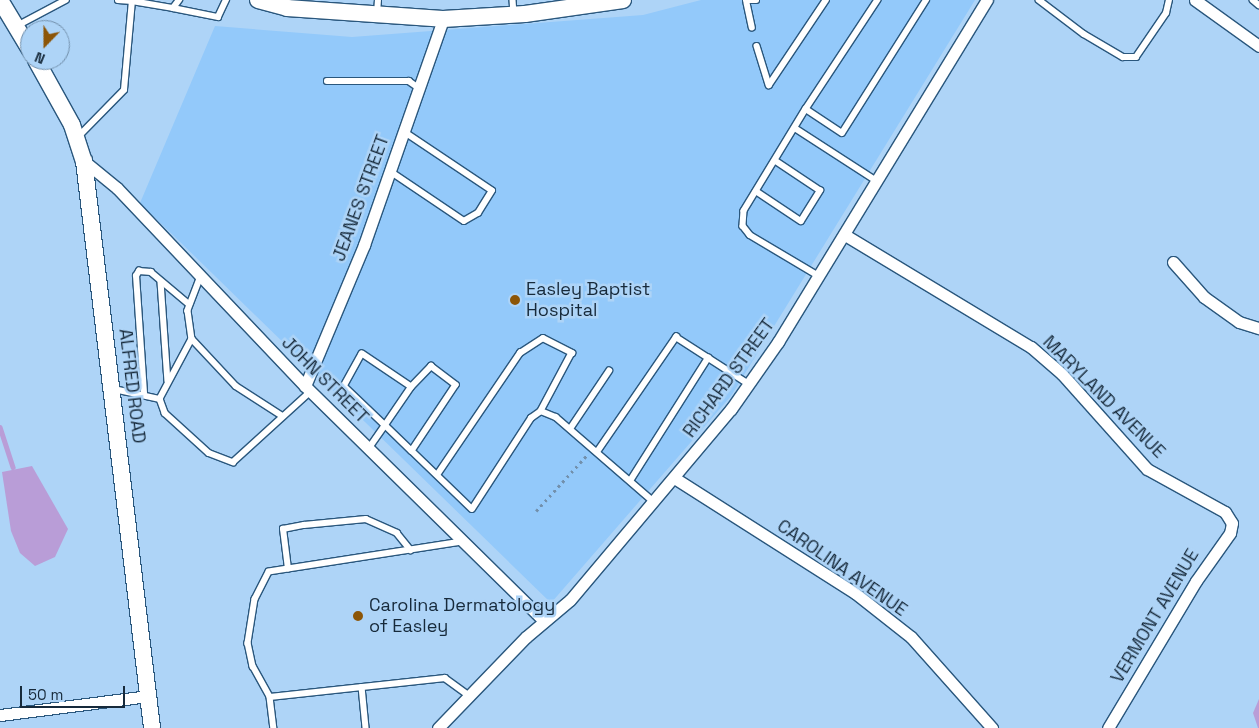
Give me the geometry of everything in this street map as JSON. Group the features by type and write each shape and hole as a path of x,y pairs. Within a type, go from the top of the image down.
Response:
{"street":[{"path":"0,0 20,32"},
{"path":"258,0 287,8 378,8 443,19 514,7 616,1"},
{"name":"RICHARD STREET","path":"438,728 544,621 570,600 676,479 749,384 845,235 987,0"},
{"path":"1199,1 1259,46"},
{"name":"JEANES STREET","path":"308,389 421,89 443,19"},
{"name":"ALFRED ROAD","path":"41,70 76,139 84,161 152,728"},
{"name":"JOHN STREET","path":"84,161 117,188 200,279 308,389 544,621"},
{"name":"MARYLAND AVENUE","path":"845,235 1031,347 1147,469 1225,512 1232,523"},
{"path":"1173,262 1204,297 1239,322 1259,328"},
{"name":"CAROLINA AVENUE","path":"676,479 855,593 911,637 992,728"},
{"name":"VERMONT AVENUE","path":"1108,728 1196,581 1230,533 1232,523"},
{"path":"0,715 149,696"}],"lane":[{"path":"17,26 66,0"},
{"path":"118,0 218,17 226,0"},
{"path":"173,8 179,0"},
{"path":"752,27 746,2 756,0"},
{"path":"757,46 769,84 826,0"},
{"path":"819,276 750,235 743,226 744,211 806,109 878,0"},
{"path":"806,109 842,133 926,0"},
{"path":"1039,0 1084,34 1130,57 1146,47 1169,0"},
{"path":"1253,0 1259,4"},
{"path":"76,139 124,90 132,1"},
{"path":"327,81 409,81 421,89"},
{"path":"795,128 878,181"},
{"path":"390,171 464,221 478,213 492,191 404,132"},
{"path":"756,191 801,221 820,192 775,161"},
{"path":"144,393 135,280 144,270 189,304"},
{"path":"200,279 189,304 192,339 160,399 165,413 209,453 226,461 240,460 308,389"},
{"path":"161,282 168,381"},
{"path":"595,450 676,337 749,384"},
{"path":"411,387 362,354 344,386 472,509 530,418 541,411 572,353 543,338 520,353 437,475"},
{"path":"192,339 236,386 281,416"},
{"path":"630,481 708,358"},
{"path":"368,449 411,387 430,366 456,385 412,451"},
{"path":"570,429 609,371"},
{"path":"112,389 144,393 160,399"},
{"path":"541,411 570,429 655,503"},
{"path":"288,569 283,529 304,525 366,518 383,523 411,550"},
{"path":"274,728 270,697 253,666 249,624 261,581 268,572 462,542"},
{"path":"270,697 445,678 470,696"},
{"path":"362,687 366,728"}],"path":[{"path":"536,512 595,450"}],"shaded area":[{"name":"Easley Baptist Hospital","path":"701,0 975,0 731,396 551,603 140,203 215,26 352,37 643,15"},
{"path":"32,466 68,529 55,557 35,566 20,553 11,531 2,472"},
{"path":"1259,699 1259,728 1258,728 1253,713"}],"waterway":[{"path":"0,427 13,467"}],"place":[{"name":"Easley Baptist Hospital","path":"515,300"},
{"name":"Carolina Dermatology of Easley","path":"358,616"}]}
